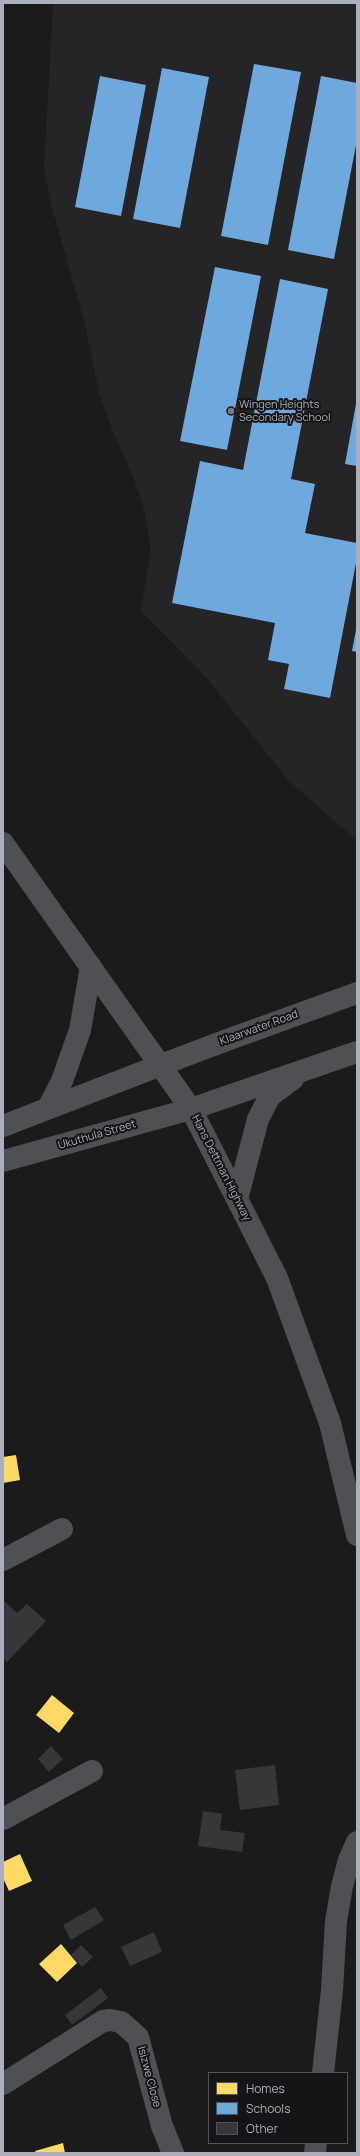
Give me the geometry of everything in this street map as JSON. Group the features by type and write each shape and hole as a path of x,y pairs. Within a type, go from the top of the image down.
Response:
{"street":[{"name":"Hans Dettman Highway","path":"3,843 191,1109 277,1278 330,1423 357,1535"},
{"path":"48,1108 62,1081 80,1030 91,967"},
{"name":"Klaarwater Road","path":"161,1065 357,993"},
{"path":"191,1109 357,1052"},
{"path":"3,1126 161,1065"},
{"path":"237,1199 252,1136 264,1105 270,1096 307,1068"},
{"name":"Ukuthula Street","path":"3,1161 191,1109"},
{"path":"3,1560 62,1529"},
{"path":"3,1819 92,1771"},
{"path":"323,2072 332,1990 336,1921 342,1886 349,1860 357,1842"},
{"name":"Isizwe Close","path":"3,2084 103,2022 110,2020 121,2022 138,2037 162,2126 173,2153"}],"shaded area":[{"name":"Wingen Heights Secondary School","path":"53,3 357,3 357,841 288,780 205,676 141,611 151,549 145,513 134,479 112,429 99,393 85,324 53,211 44,171"}],"building: Homes":[{"path":"16,1455 20,1480 3,1483 3,1457"},
{"path":"52,1695 74,1713 59,1733 36,1715"},
{"path":"20,1854 32,1881 9,1891 3,1878 3,1862"},
{"path":"61,1944 77,1963 57,1982 39,1964"},
{"path":"63,2143 65,2153 36,2153 35,2151"}],"building: Schools":[{"path":"254,64 301,72 268,245 221,236"},
{"path":"162,68 209,77 180,228 133,219"},
{"path":"100,76 146,85 121,216 75,207"},
{"path":"321,76 357,83 357,140 334,259 288,250"},
{"path":"215,267 261,276 227,450 180,441"},
{"path":"280,279 328,289 291,479 315,484 305,533 357,543 357,558 330,698 284,689 289,664 268,660 275,623 172,603 200,461 243,470"},
{"path":"357,404 357,466 345,464"},
{"path":"357,630 357,652 352,651"}],"building: Other":[{"path":"3,1600 17,1613 27,1604 46,1621 7,1662 3,1658"},
{"path":"51,1746 63,1759 49,1772 38,1759"},
{"path":"275,1765 279,1805 240,1810 235,1770"},
{"path":"203,1811 222,1814 220,1830 245,1833 242,1852 198,1846"},
{"path":"95,1907 104,1920 71,1940 63,1925"},
{"path":"154,1932 162,1952 130,1966 121,1947"},
{"path":"81,1945 93,1957 82,1967 71,1955"},
{"path":"101,1988 108,1998 72,2025 65,2015"}],"place":[{"name":"Wingen Heights Secondary School","path":"231,411"}]}
